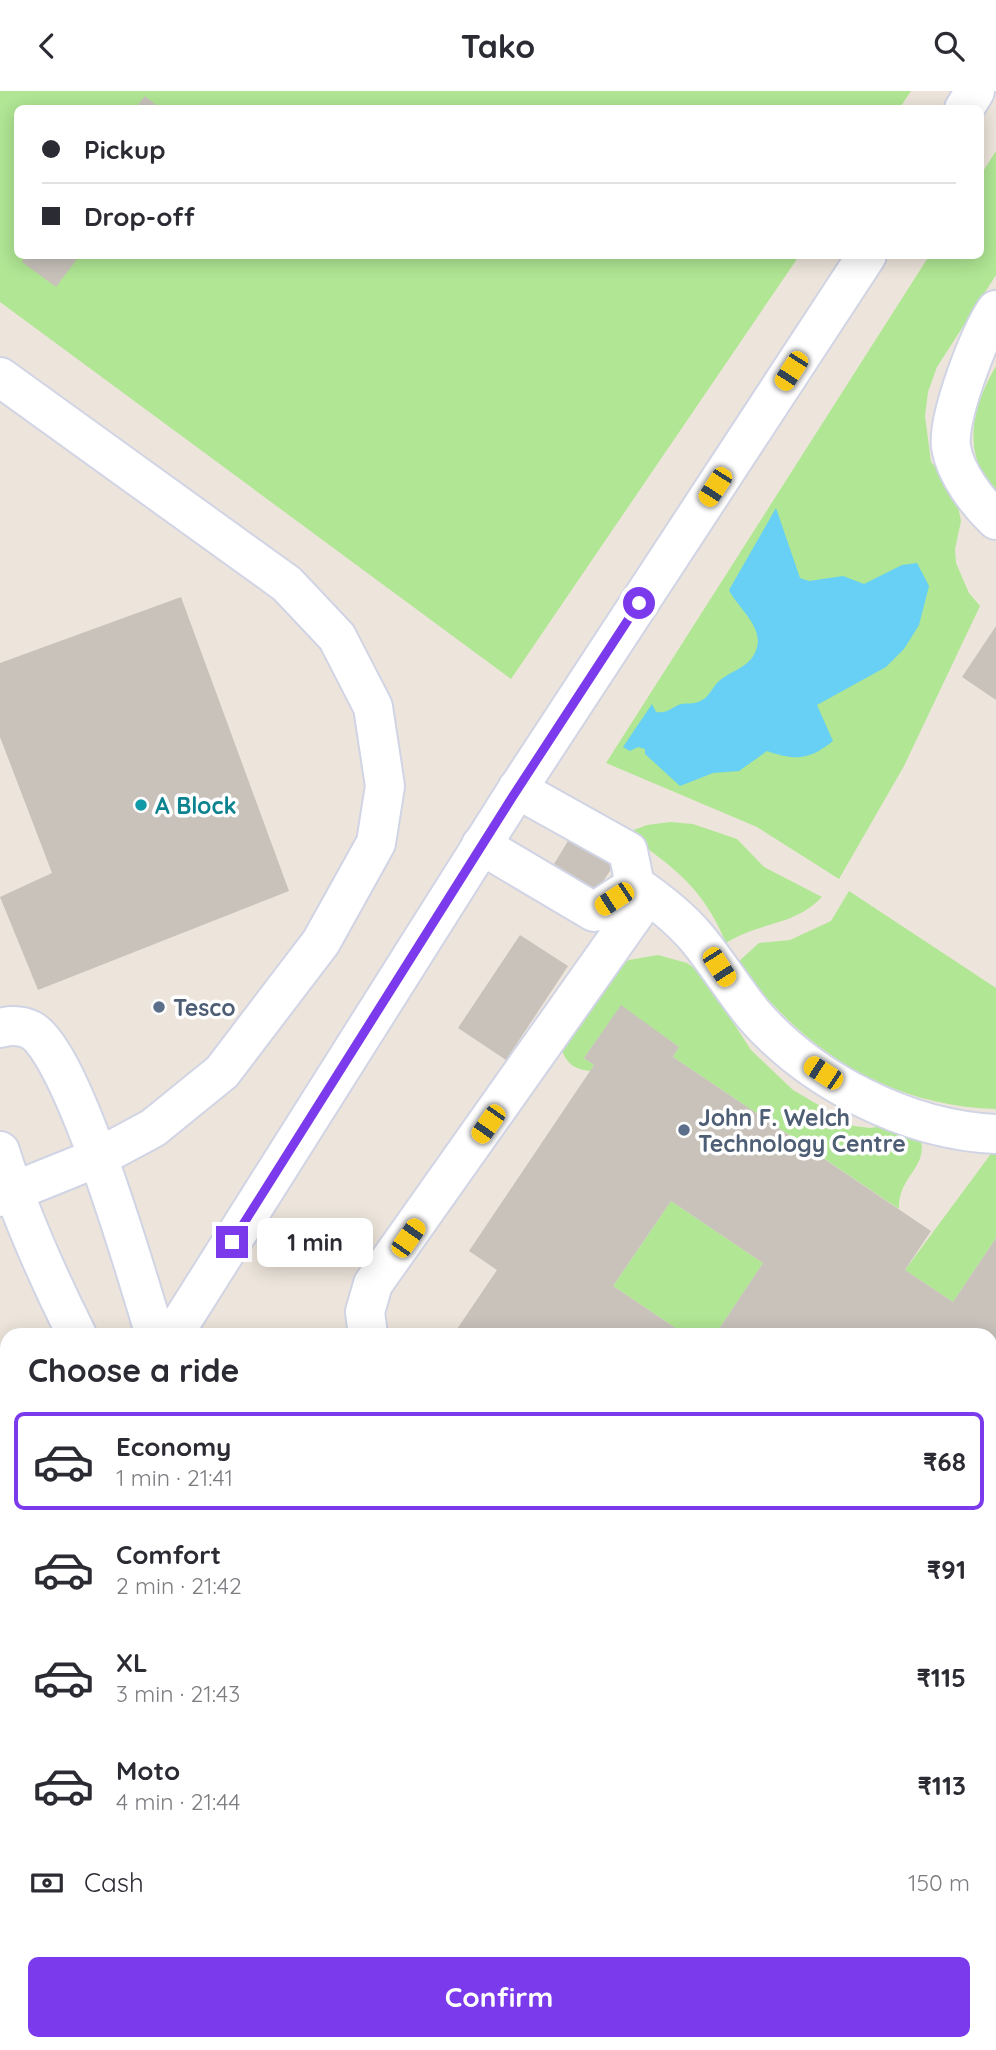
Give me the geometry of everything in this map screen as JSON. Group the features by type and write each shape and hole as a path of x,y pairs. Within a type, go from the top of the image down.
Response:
{"street":[{"path":"177,1328 481,845 864,259"},
{"path":"996,310 966,376 951,446 974,495 996,520"},
{"path":"0,377 287,584 337,637 373,707 385,786 376,843 321,942 222,1072 153,1128 99,1157 6,1195"},
{"path":"517,789 628,851 641,890 694,935 755,1016 808,1064 873,1102 910,1117 949,1127 996,1134"},
{"path":"481,845 594,912 641,890"},
{"path":"367,1328 365,1312 373,1284 641,890"},
{"path":"0,1028 13,1025 32,1031 49,1048 99,1157 153,1328"},
{"path":"0,1151 6,1195 74,1328"}],"green space":[{"path":"0,91 911,91 902,105 14,105 14,259 797,259 511,679 0,302"},
{"path":"996,151 996,275 937,367 928,392 925,416 931,462 944,475 958,506 961,521 955,549 956,563 969,593 980,606 904,766 839,879 757,827 606,763 927,259 984,259 984,170"},
{"path":"996,366 996,496 978,463 973,431 980,399"},
{"path":"670,822 693,824 737,839 764,867 822,897 788,919 738,936 726,943 697,893 672,868 626,833 647,825"},
{"path":"849,891 996,988 996,1109 956,1105 919,1097 883,1084 850,1067 819,1046 790,1021 738,962 759,943 790,940 831,921"},
{"path":"658,955 687,963 701,973 751,1050 793,1090 854,1126 870,1128 890,1125 921,1140 920,1158 903,1188 899,1209 673,1057 679,1047 621,1006 584,1058 594,1065 590,1071 576,1067 567,1060 562,1051 616,967 629,960"},
{"path":"993,1151 996,1151 996,1238 953,1302 905,1270"},
{"path":"671,1201 763,1263 720,1328 676,1328 613,1286"}],"water":[{"path":"776,508 800,578 809,581 843,576 864,584 902,565 917,563 929,586 919,625 904,649 886,667 817,705 833,741 817,752 794,757 767,751 739,771 713,773 680,786 645,754 645,749 638,747 630,751 623,747 652,704 656,712 660,712 681,704 701,701 717,683 746,664 754,654 758,639 753,624 729,590"}],"building":[{"path":"145,96 156,105 138,105"},
{"path":"24,259 77,259 56,287 22,262"},
{"name":"A Block","path":"181,597 289,891 38,990 0,897 52,873 0,737 0,663"},
{"path":"996,626 996,700 962,677"},
{"path":"571,836 615,863 597,891 554,864"},
{"path":"520,935 568,966 506,1060 458,1028"},
{"path":"621,1005 679,1047 673,1057 931,1231 905,1270 953,1302 996,1238 996,1328 720,1328 763,1263 671,1201 613,1286 676,1328 458,1328 497,1270 469,1251 594,1065 584,1058"}],"place":[{"name":"A Block","path":"141,805"},
{"name":"Tesco","path":"159,1007"},
{"name":"John F. Welch Technology Centre","path":"684,1130"}],"route":[{"path":"232,1242 513,796 639,603"}]}
